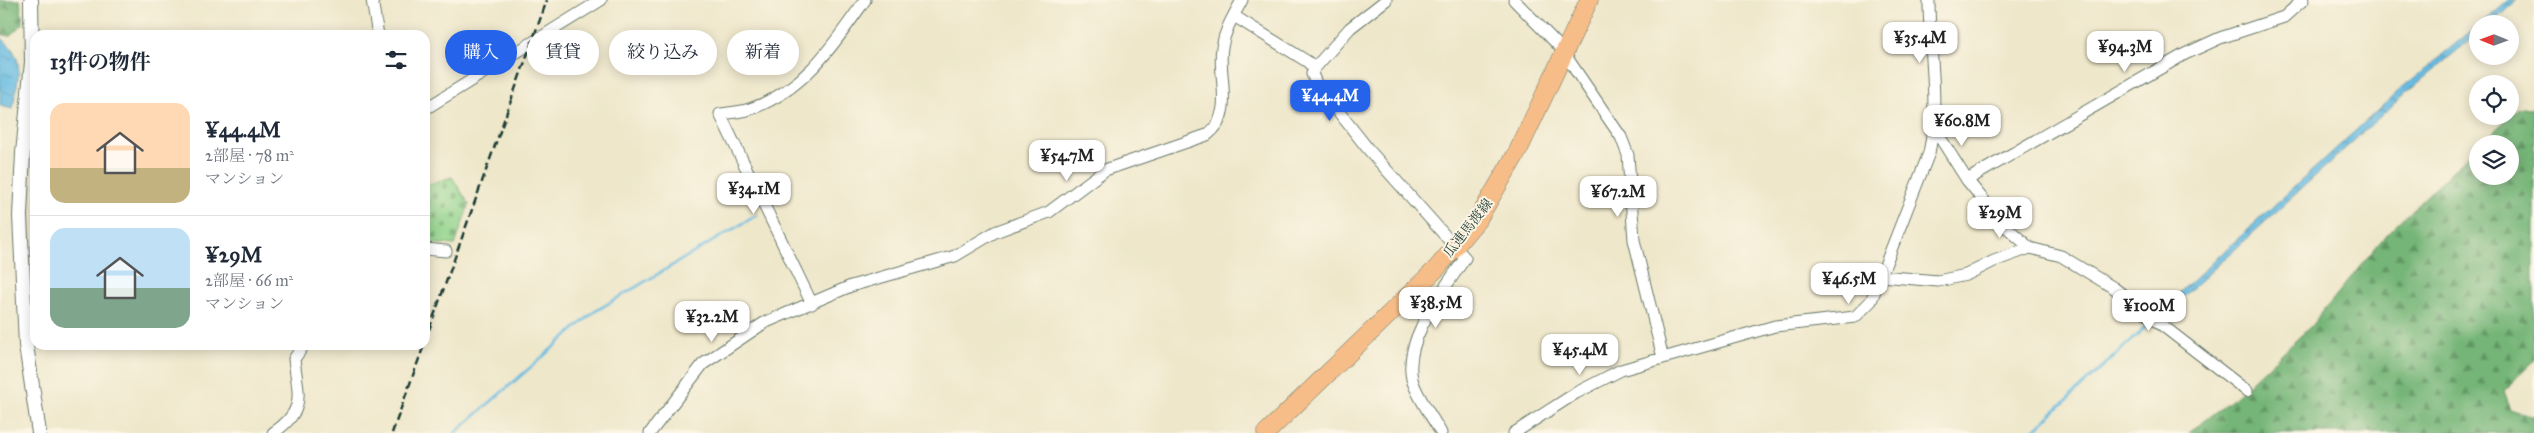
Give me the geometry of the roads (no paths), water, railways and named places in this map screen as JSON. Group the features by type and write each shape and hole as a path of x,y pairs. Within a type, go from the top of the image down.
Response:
{"main road":[{"name":"瓜連馬渡線","path":"1266,433 1409,296 1455,248 1478,219 1502,182 1589,0"}],"street":[{"path":"31,0 32,30"},
{"path":"372,0 377,30"},
{"path":"430,106 600,0"},
{"path":"812,304 720,114 749,110 773,100 806,76 826,55 865,0"},
{"path":"650,433 703,364 764,323 851,286 955,256 995,232 1048,212 1105,170 1207,134 1216,128 1223,116 1222,49 1226,30 1242,0"},
{"path":"1386,0 1350,28 1314,69 1312,74 1316,84 1368,149 1465,258 1425,321 1412,349 1412,380 1441,433"},
{"path":"1514,0 1550,34 1621,137 1628,155 1634,240 1663,358"},
{"path":"1514,433 1576,393 1621,370 1775,326 1855,317 1871,301 1929,153 1934,128 1935,88 1929,0"},
{"path":"1967,180 2184,54 2220,38 2284,17 2303,0"},
{"path":"1234,16 1308,62 1314,69"},
{"path":"30,90 23,153 20,216 26,345 39,433"},
{"path":"1934,128 1967,180 2004,225 2030,248 2061,256 2114,288 2247,392"},
{"path":"1881,276 1938,282 1966,275 1994,261 2030,248"},
{"path":"430,249 446,251"},
{"path":"273,433 294,414 299,402 294,359 300,350"}],"water":[{"path":"2508,0 2517,0 2500,15 2490,15"},
{"path":"2469,33 2469,41 2407,92 2160,318 2156,314 2403,87"},
{"path":"0,37 9,45 17,61 18,78 13,109 0,106"}],"waterway":[{"path":"455,433 594,312 757,215"},
{"path":"2031,433 2150,323"}],"railway":[{"path":"430,327 547,0"},
{"path":"392,433 422,350"}]}
